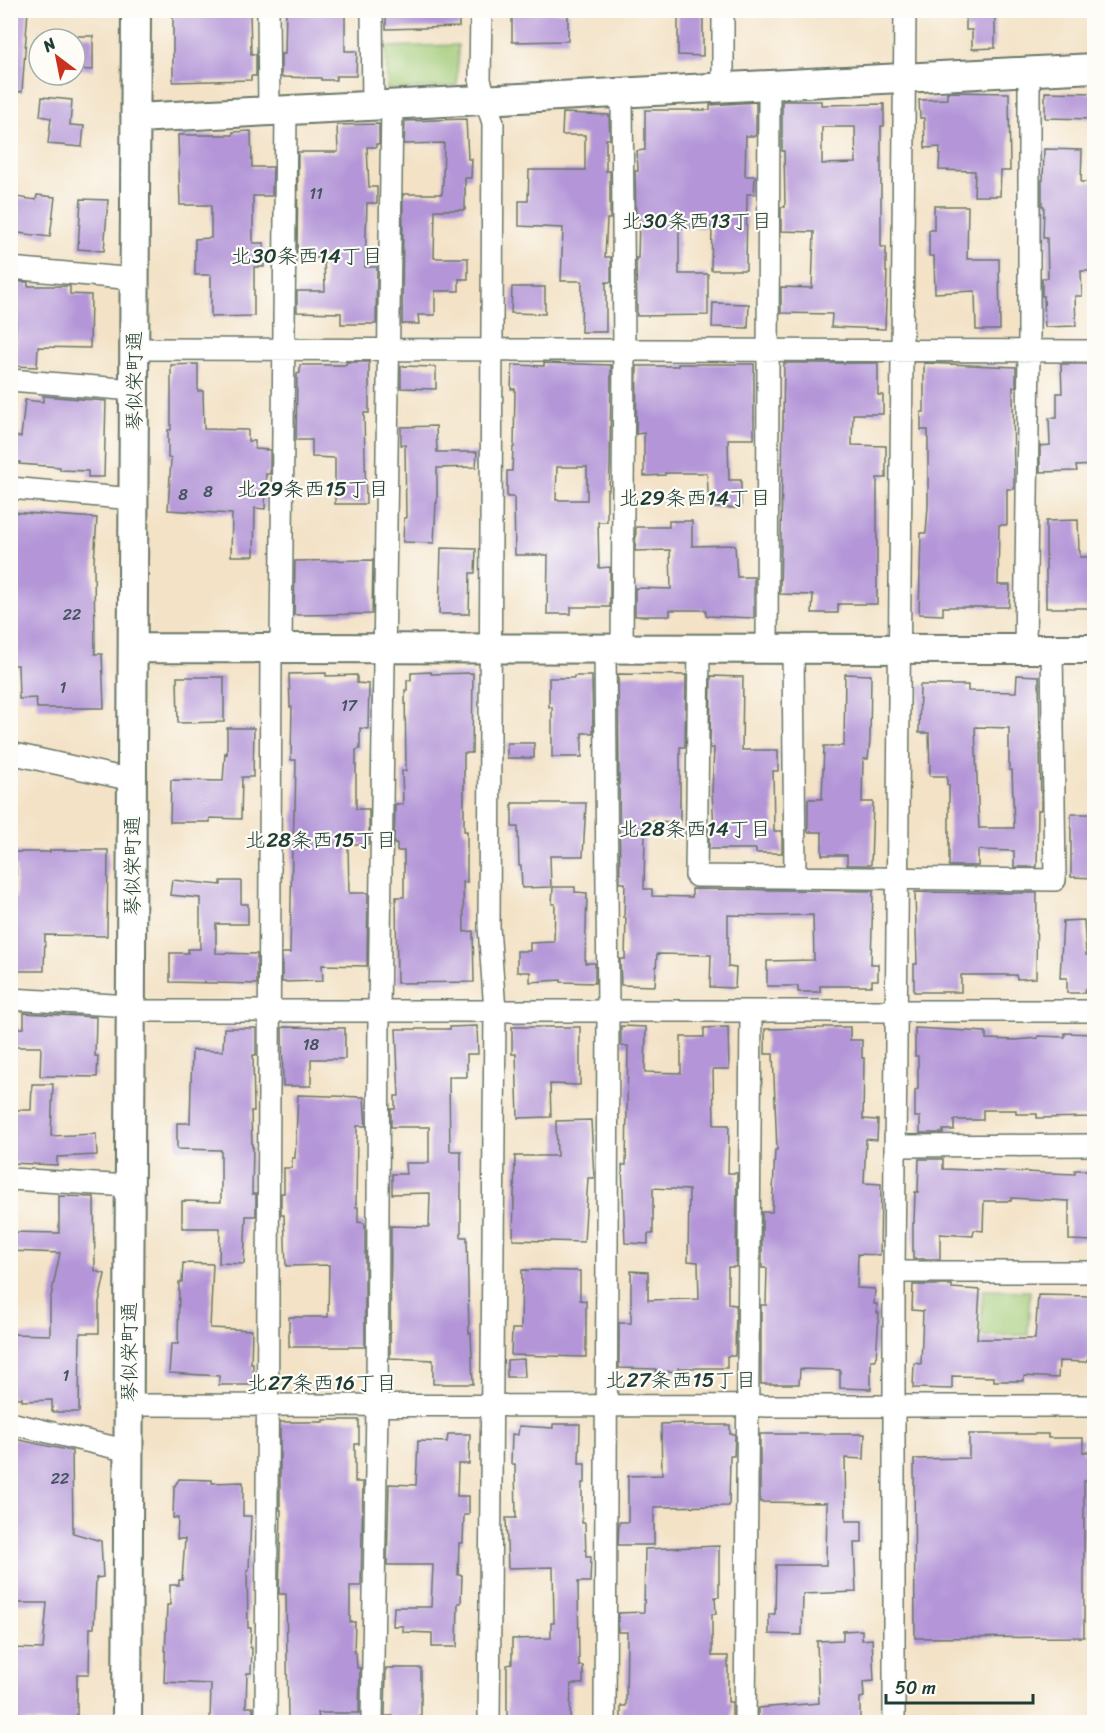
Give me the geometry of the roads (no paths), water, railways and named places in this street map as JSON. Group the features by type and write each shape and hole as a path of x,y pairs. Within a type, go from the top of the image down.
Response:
{"street":[{"name":"琴似栄町通","path":"127,1722 136,10"},
{"path":"266,1722 269,1010 285,350 278,110 268,10"},
{"path":"372,10 382,105 390,350 379,1011 377,1406 372,1722"},
{"path":"481,10 480,80 493,123 489,927 495,1011 489,1722"},
{"path":"723,10 723,87"},
{"path":"894,1722 894,1272 905,10"},
{"path":"136,118 1095,68"},
{"path":"699,648 696,876 1055,880 1039,649 1029,351 1029,71"},
{"path":"769,85 766,350 780,649 795,876"},
{"path":"604,1722 608,1011 614,648 624,350 622,93"},
{"path":"10,268 135,279"},
{"path":"134,349 1095,351"},
{"path":"10,380 134,390"},
{"path":"10,488 133,499"},
{"path":"133,648 1095,649"},
{"path":"10,753 132,780"},
{"path":"10,999 131,1008 269,1010 1095,1011"},
{"path":"745,1722 751,1011"},
{"path":"896,1146 1095,1145"},
{"path":"10,1179 130,1186"},
{"path":"894,1272 1095,1272"},
{"path":"129,1405 1095,1406"},
{"path":"10,1422 129,1451"}],"district":[{"name":"北30条西13丁目","path":"697,221"},
{"name":"北30条西14丁目","path":"307,256"},
{"name":"北29条西15丁目","path":"313,489"},
{"name":"北29条西14丁目","path":"695,498"},
{"name":"北28条西14丁目","path":"695,829"},
{"name":"北28条西15丁目","path":"321,840"},
{"name":"北27条西15丁目","path":"681,1380"},
{"name":"北27条西16丁目","path":"322,1383"}]}
